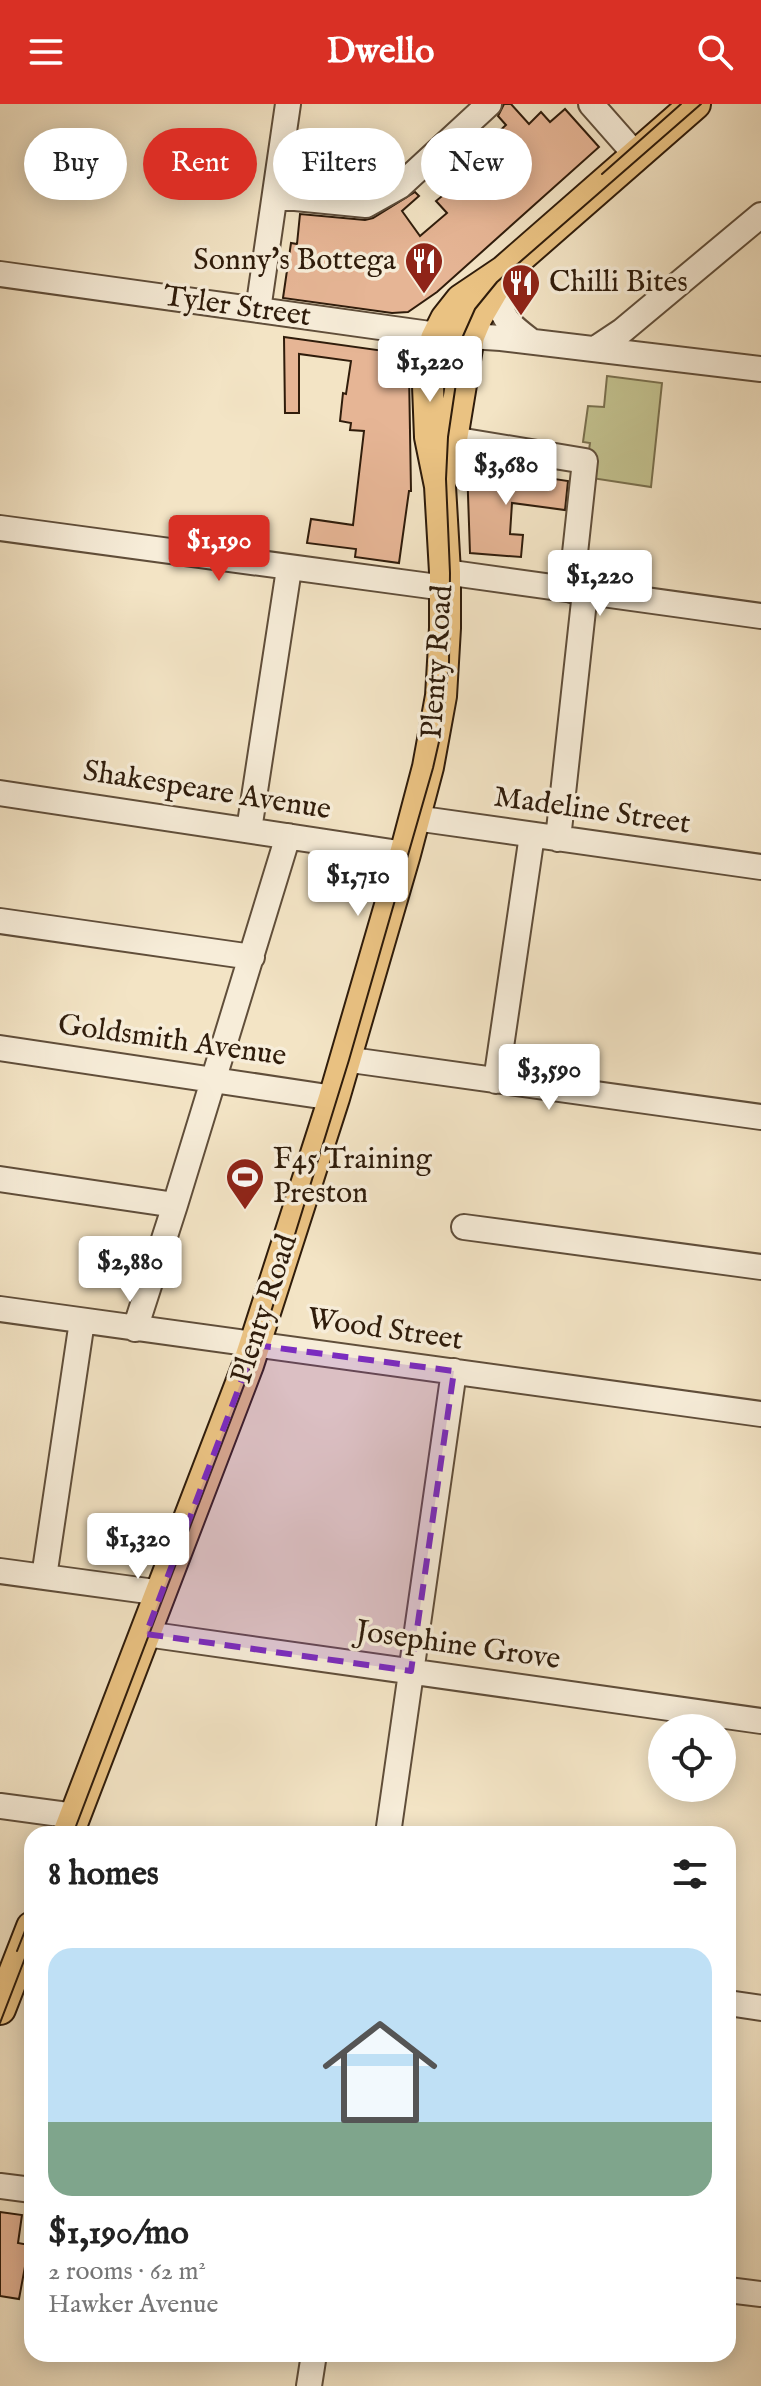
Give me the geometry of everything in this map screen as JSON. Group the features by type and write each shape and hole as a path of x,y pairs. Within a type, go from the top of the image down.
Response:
{"main road":[{"name":"Plenty Road","path":"72,1825 255,1345 334,1098 415,818 436,732 445,628 440,486 431,447 428,386 437,335 461,300 504,271 695,104"},
{"name":"Plenty Road","path":"440,486 452,439 469,336 504,271"},
{"name":"Tyler Street","path":"437,335 469,336"},
{"path":"0,2009 24,1948"}],"street":[{"path":"285,128 288,104"},
{"path":"405,181 489,104"},
{"path":"591,104 635,154"},
{"path":"258,310 274,200"},
{"path":"310,200 366,205 377,200"},
{"path":"595,349 622,331 761,215"},
{"path":"504,271 501,309 512,326 531,341"},
{"name":"Tyler Street","path":"0,274 437,335"},
{"name":"Tyler Street","path":"469,336 761,369"},
{"path":"452,439 585,461 558,839"},
{"path":"0,528 289,569 578,591 761,616"},
{"path":"249,830 289,569"},
{"name":"Shakespeare Avenue","path":"0,793 405,854"},
{"name":"Madeline Street","path":"415,818 761,867"},
{"path":"496,1081 532,835"},
{"path":"135,1329 288,836"},
{"path":"0,921 252,957"},
{"name":"Goldsmith Avenue","path":"0,1048 334,1098"},
{"path":"344,1059 761,1117"},
{"path":"0,1179 175,1205"},
{"path":"464,1227 761,1267"},
{"name":"Wood Street","path":"0,1309 761,1414"},
{"path":"44,1577 82,1321"},
{"path":"389,1826 454,1371"},
{"path":"0,1571 162,1593"},
{"name":"Josephine Grove","path":"146,1634 761,1721"},
{"path":"0,1806 72,1825"},
{"path":"736,2004 761,2008"},
{"path":"0,2186 24,2189"},
{"path":"736,2291 761,2294"},
{"path":"309,2386 313,2362"}],"highlighted area":[{"path":"255,1345 454,1371 411,1671 146,1634"}],"shaded area":[{"path":"607,376 662,383 651,487 585,477 590,443 583,442 588,406 604,407"}],"building":[{"path":"504,104 511,104 529,124 541,112 550,122 565,109 599,147 437,292 408,312 392,313 283,298 291,243 297,244 300,214 365,220 415,192 419,196 402,211 420,236 447,213 437,200 532,200 532,128 503,128 506,125 498,116"},
{"path":"284,337 406,354 411,491 399,563 355,557 356,549 307,543 311,519 353,525 364,431 350,430 351,423 340,421 351,361 299,354 299,413 285,413"},
{"path":"467,466 568,481 565,510 512,503 510,534 523,535 521,557 470,553"},
{"path":"0,2212 22,2215 18,2243 24,2244 24,2272 19,2299 0,2296"}],"tram line":[{"path":"602,174 681,104"},
{"path":"76,1826 267,1325 349,1060 433,768 441,733 449,663 450,573 446,479 448,437 463,336 475,309 497,282 701,104"},
{"path":"17,1951 24,1933"},
{"path":"0,2023 24,1961"}],"place":[{"name":"Sonny's Bottega","path":"424,295"},
{"name":"Chilli Bites","path":"521,317"},
{"name":"F45 Training Preston","path":"245,1211"}]}
